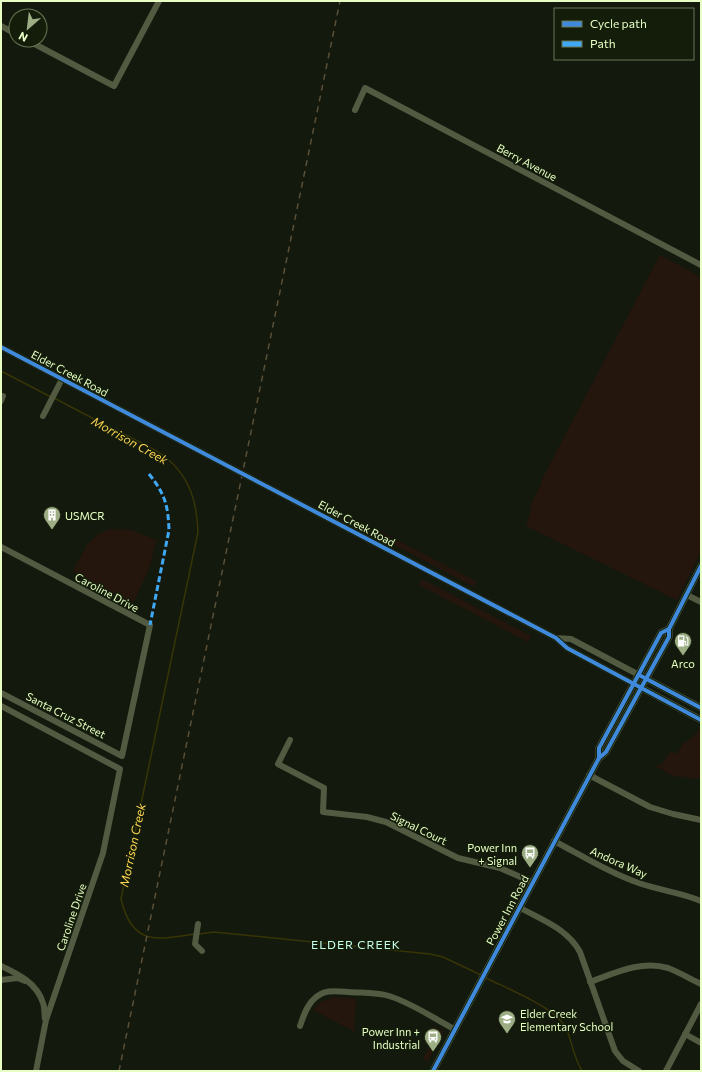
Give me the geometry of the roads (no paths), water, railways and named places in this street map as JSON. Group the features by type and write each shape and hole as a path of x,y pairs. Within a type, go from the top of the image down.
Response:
{"main road":[{"name":"Power Inn Road","path":"433,1071 589,775 599,758 606,752 647,679 669,637 669,629 701,566"},
{"name":"Power Inn Road","path":"599,758 599,748 661,633 669,629"},
{"name":"Elder Creek Road","path":"639,675 701,708"},
{"name":"Elder Creek Road","path":"634,684 701,720"}],"street":[{"path":"42,48 114,86 159,1"},
{"name":"Berry Avenue","path":"355,110 365,88 701,265"},
{"name":"Elder Creek Road","path":"1,347 556,638 568,648 634,684"},
{"path":"42,416 62,379"},
{"name":"Caroline Drive","path":"1,547 150,625 122,756"},
{"path":"686,595 701,602"},
{"name":"Elder Creek Road","path":"556,638 571,639 639,675"},
{"name":"Santa Cruz Street","path":"1,693 122,756"},
{"name":"Caroline Drive","path":"1,706 120,769 103,853 45,1025 36,1071"},
{"name":"Signal Court","path":"290,740 278,764 324,788 323,812 367,817 386,822 458,858 500,868 532,882"},
{"path":"589,775 650,807 701,820"},
{"name":"Andora Way","path":"554,841 625,878 649,886 680,893 701,901"},
{"path":"519,907 559,929 570,938 580,952 615,1051 623,1061 639,1071"},
{"path":"198,924 196,944 202,951"},
{"path":"1,966 26,979 39,993 44,1004 45,1025"},
{"path":"590,982 634,967 649,966 667,968 701,984"},
{"path":"1,980 18,978 31,984"},
{"path":"300,1026 309,1004 313,1000 325,992 338,991 381,994 389,996 454,1029"},
{"path":"666,1071 701,1004"},
{"path":"685,1034 701,1043"}],"waterway":[{"name":"Morrison Creek","path":"1,371 51,397"},
{"name":"Morrison Creek","path":"54,398 160,453 174,464 181,473 194,501 198,532 121,899 126,914 132,925 139,932 157,938 169,938 195,934"},
{"name":"Morrison Creek","path":"199,934 214,932 430,954 443,957 481,975"},
{"name":"Morrison Creek","path":"486,978 530,999 560,1020 566,1028 582,1071"}],"railway":[{"path":"119,1071 340,1"}],"place":[{"name":"USMCR","path":"52,530"},
{"name":"Arco","path":"683,656"},
{"name":"Power Inn + Signal","path":"530,868"},
{"name":"Elder Creek Elementary School","path":"507,1034"},
{"name":"Power Inn + Industrial","path":"433,1052"}],"district":[{"name":"ELDER CREEK","path":"356,944"}]}
